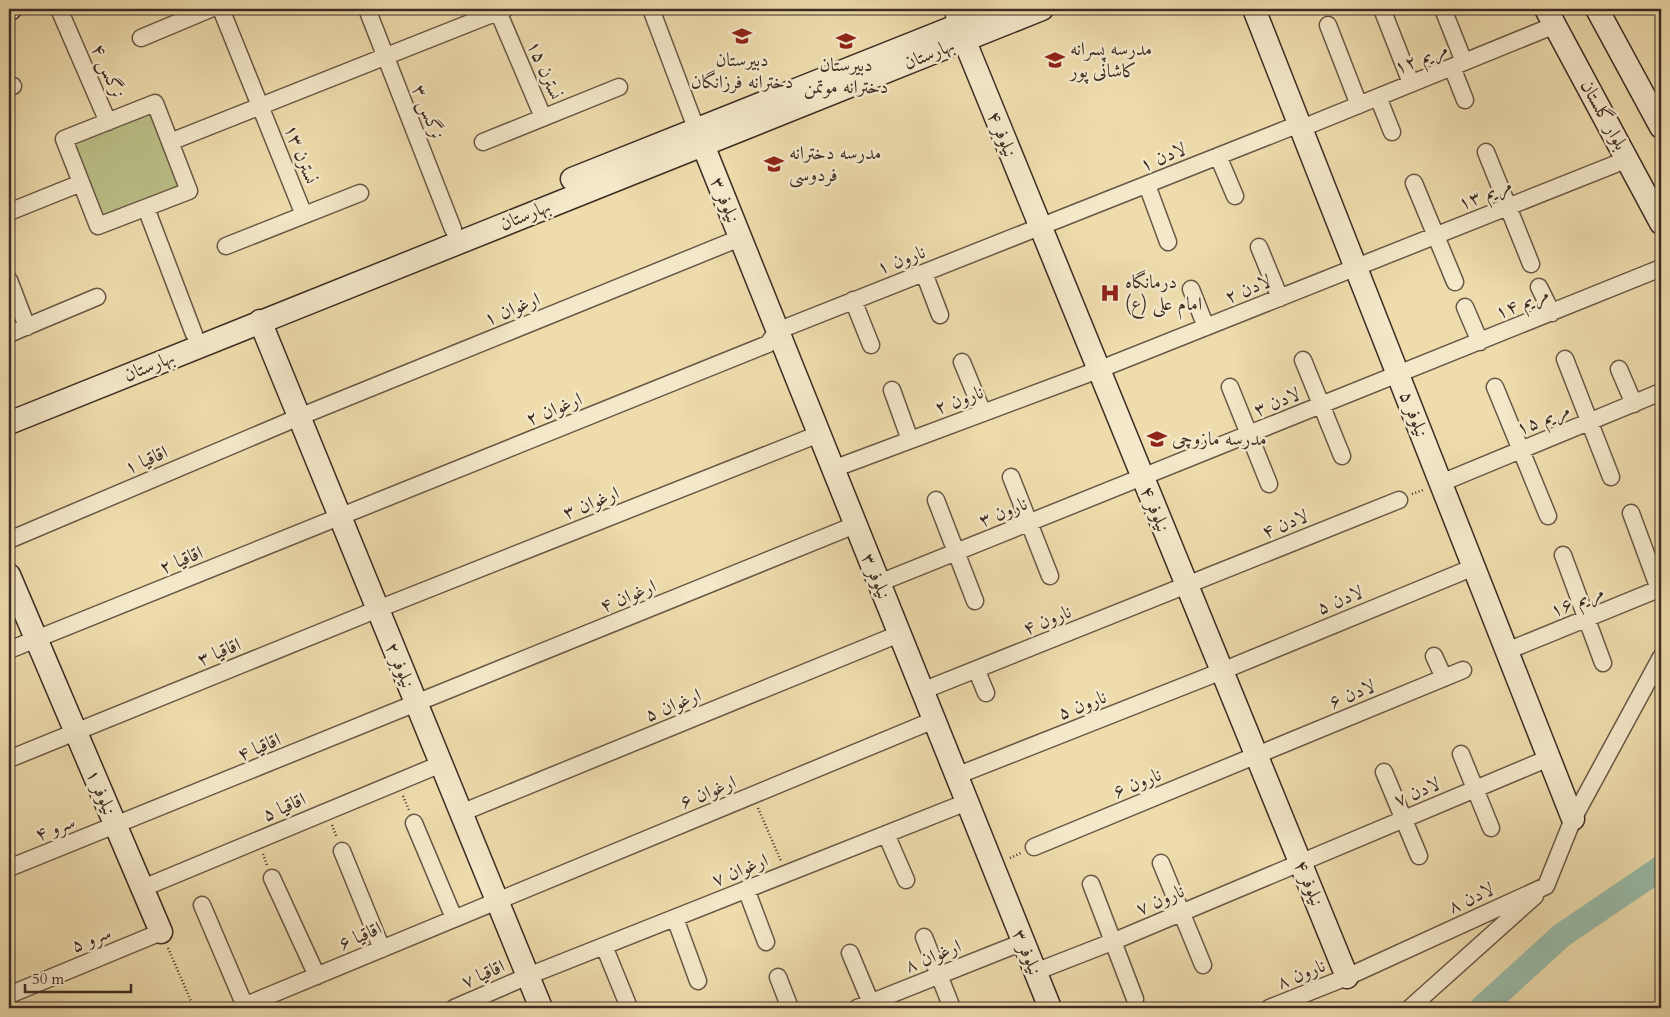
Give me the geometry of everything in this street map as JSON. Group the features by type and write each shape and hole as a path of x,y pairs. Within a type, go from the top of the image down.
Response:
{"street":[{"name":"نرگس ۴","path":"59,9 108,122"},
{"path":"141,38 210,9"},
{"name":"نسترن ۱۳","path":"221,9 262,106 304,215"},
{"name":"نرگس ۳","path":"367,9 453,229"},
{"path":"651,9 699,136"},
{"name":"بهارستان","path":"9,423 260,321 998,9"},
{"name":"بهارستان","path":"958,25 1042,9"},
{"name":"نیلوفر ۵","path":"1254,9 1573,819"},
{"path":"1382,9 1411,83"},
{"path":"1443,9 1458,64 1465,100"},
{"path":"1597,9 1661,126"},
{"path":"170,142 500,10"},
{"name":"نسترن ۱۵","path":"500,10 543,118"},
{"name":"مریم ۱۲","path":"1302,128 1458,64 1550,17"},
{"name":"بلوار گلستان","path":"1550,17 1628,158 1661,223"},
{"name":"نیلوفر ۴","path":"958,25 1347,977"},
{"path":"1328,25 1359,105"},
{"name":"نسترن ۱۵","path":"483,142 619,87"},
{"path":"1378,97 1392,132"},
{"path":"155,103 170,142 189,191 98,226 64,139 155,103"},
{"name":"لادن ۱","path":"1040,227 1290,128 1302,128"},
{"name":"بهارستان","path":"9,409 453,229 699,136"},
{"name":"نیلوفر ۳","path":"699,136 1050,1008"},
{"path":"1486,152 1530,264"},
{"path":"1218,156 1234,196"},
{"name":"مریم ۱۳","path":"1356,267 1628,158"},
{"path":"9,212 81,183"},
{"path":"1414,183 1454,282"},
{"path":"1147,185 1168,242"},
{"name":"نسترن ۱۳","path":"226,246 360,193"},
{"path":"146,208 194,334"},
{"name":"نارون ۱","path":"777,331 1040,227"},
{"name":"ارغوان ۱","path":"299,417 740,238"},
{"path":"1259,247 1280,298"},
{"name":"لادن ۲","path":"1098,370 1356,267"},
{"name":"مریم ۱۴","path":"1398,375 1661,268"},
{"path":"924,273 940,315"},
{"path":"9,280 27,327"},
{"path":"1539,287 1552,313"},
{"path":"1191,289 1206,327"},
{"path":"9,334 97,297"},
{"path":"854,300 871,344"},
{"path":"1465,307 1480,342"},
{"name":"نیلوفر ۲","path":"260,321 541,1008"},
{"name":"ارغوان ۲","path":"341,518 768,344 777,331"},
{"path":"1565,359 1611,477"},
{"path":"1303,360 1342,456"},
{"path":"962,362 983,413"},
{"path":"1619,369 1634,404"},
{"name":"نارون ۲","path":"833,469 1098,370"},
{"name":"لادن ۳","path":"1143,478 1398,375"},
{"path":"1230,386 1269,484"},
{"path":"1495,387 1548,516"},
{"path":"892,390 910,440"},
{"name":"مریم ۱۵","path":"1441,483 1660,395"},
{"name":"اقاقیا ۱","path":"9,540 299,417"},
{"name":"ارغوان ۳","path":"378,609 819,434"},
{"path":"1012,477 1050,576"},
{"name":"نارون ۳","path":"878,583 1143,478"},
{"path":"936,500 975,601"},
{"name":"لادن ۴","path":"1186,584 1399,500"},
{"path":"1631,513 1660,589"},
{"name":"اقاقیا ۲","path":"9,650 341,518"},
{"name":"ارغوان ۴","path":"416,704 855,525"},
{"path":"1563,555 1603,663"},
{"name":"لادن ۵","path":"1222,671 1474,567"},
{"name":"نیلوفر ۱","path":"9,575 161,932"},
{"name":"نارون ۴","path":"922,691 977,671 1186,584"},
{"name":"مریم ۱۶","path":"1507,651 1660,589"},
{"name":"اقاقیا ۳","path":"9,759 378,609"},
{"name":"ارغوان ۵","path":"461,813 899,634"},
{"path":"1434,656 1444,678"},
{"path":"1410,1008 1546,886 1573,819 1661,657"},
{"name":"لادن ۶","path":"1256,755 1463,670"},
{"path":"977,671 986,693"},
{"name":"نارون ۵","path":"956,776 1222,671"},
{"name":"اقاقیا ۴","path":"116,826 416,704"},
{"name":"ارغوان ۶","path":"497,901 934,720"},
{"path":"1461,754 1490,828"},
{"name":"نارون ۶","path":"1034,847 1256,755"},
{"name":"لادن ۷","path":"1300,862 1549,758"},
{"name":"اقاقیا ۵","path":"142,888 441,764"},
{"path":"1384,772 1419,856"},
{"name":"ارغوان ۷","path":"528,976 967,802"},
{"path":"414,823 454,918"},
{"name":"سرو ۴","path":"9,868 116,826"},
{"path":"886,834 906,880"},
{"path":"342,852 382,949"},
{"name":"نارون ۷","path":"1035,972 1112,942 1300,862"},
{"path":"1161,863 1203,965"},
{"path":"272,878 317,976"},
{"path":"1091,884 1135,998"},
{"name":"لادن ۸","path":"1347,977 1546,886"},
{"path":"746,889 766,942"},
{"name":"اقاقیا ۶","path":"242,1007 497,901"},
{"path":"202,905 242,1007"},
{"path":"675,918 698,981"},
{"name":"سرو ۵","path":"9,994 161,932"},
{"path":"924,937 952,1008"},
{"name":"ارغوان ۸","path":"867,1006 1023,942"},
{"path":"604,946 628,1005"},
{"path":"850,953 867,1006"},
{"name":"اقاقیا ۷","path":"454,1008 528,976"},
{"path":"778,977 790,1008"},
{"name":"نارون ۸","path":"1269,1008 1347,977"}],"path":[{"path":"1399,500 1441,483"},
{"path":"398,782 414,823"},
{"path":"753,795 786,874"},
{"path":"326,812 342,852"},
{"path":"258,840 272,878"},
{"path":"992,865 1034,847"},
{"path":"161,932 194,1008"}],"green space":[{"path":"150,113 180,188 102,219 72,143"}],"waterway":[{"path":"1482,1008 1562,935 1661,868"}],"place":[{"name":"دبیرستان دخترانه فرزانگان","path":"742,36"},
{"name":"دبیرستان دخترانه موتمن","path":"846,41"},
{"name":"مدرسه پسرانه کاشانی پور","path":"1055,60"},
{"name":"مدرسه دخترانه فردوسی","path":"774,164"},
{"name":"درمانگاه امام علی (ع)","path":"1110,293"},
{"name":"مدرسه مازوچی","path":"1157,439"}]}
